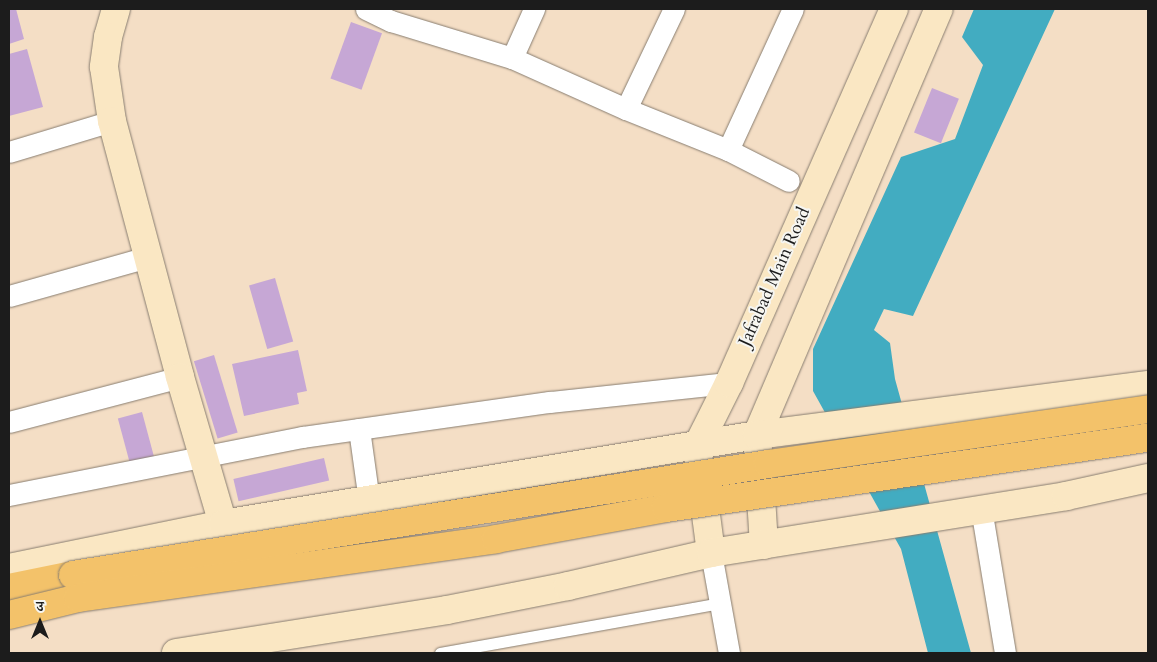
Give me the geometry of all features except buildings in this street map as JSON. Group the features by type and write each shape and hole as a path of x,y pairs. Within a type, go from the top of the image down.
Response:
{"highway":[{"path":"9,588 758,466 1148,409"},
{"path":"9,615 88,597 496,539 666,508 1148,438"}],"main road":[{"path":"116,9 108,37 104,67 112,121 180,377 205,455 223,524"},
{"name":"Jafrabad Main Road","path":"697,447 729,382 894,9"},
{"path":"764,545 757,435 939,9"},
{"path":"9,568 223,524 697,447 757,435 1148,385"},
{"path":"697,447 710,553"},
{"path":"176,653 225,649 447,610 568,586 710,553 981,508 1066,496 1148,478"}],"street":[{"path":"366,9 394,15 512,58 626,110 728,150 789,181"},
{"path":"512,58 534,9"},
{"path":"626,110 674,9"},
{"path":"728,150 793,9"},
{"path":"9,152 112,121"},
{"path":"9,296 148,257"},
{"path":"9,422 180,377"},
{"path":"9,494 205,455 359,429 550,402 729,382"},
{"path":"359,429 369,500"},
{"path":"981,508 1005,653"},
{"path":"710,553 729,653"}],"lane":[{"path":"440,653 720,603"}],"water":[{"path":"974,9 1055,9 913,316 884,309 874,330 890,343 895,379 971,653 928,653 901,549 813,391 813,349 901,157 955,139 983,65 962,37"}]}
